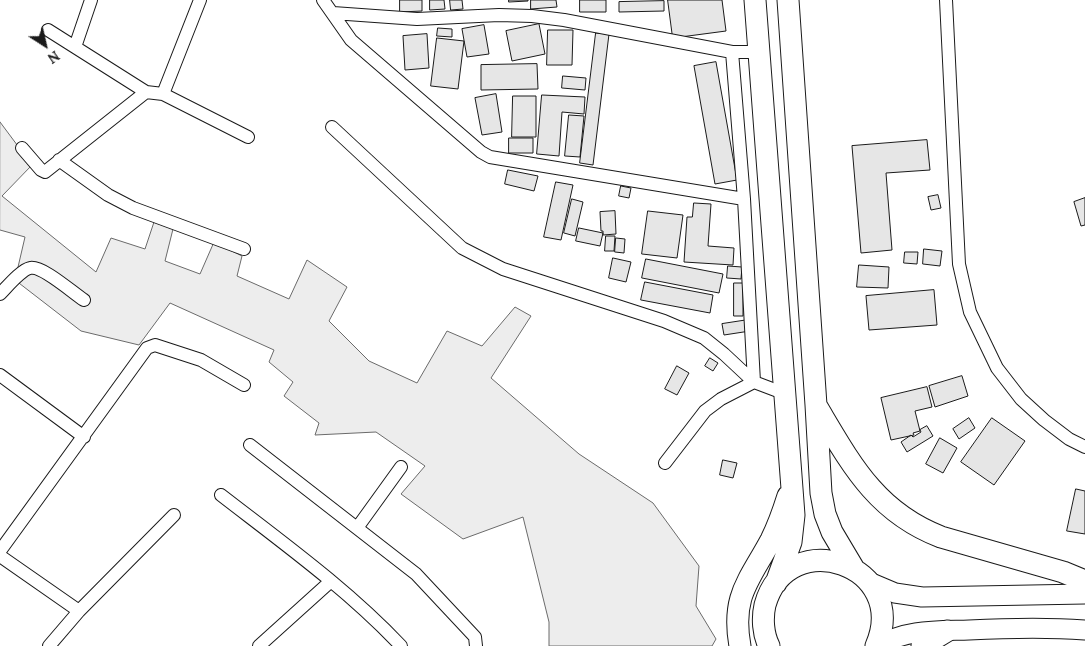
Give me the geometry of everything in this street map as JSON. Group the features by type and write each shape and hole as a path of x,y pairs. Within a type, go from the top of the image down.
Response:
{"main road":[{"path":"755,0 783,393 792,484 793,530 786,560 768,596 764,611 763,626 769,646"},
{"path":"788,0 816,405 820,493 832,532 862,576 876,592 882,614 882,626 877,646"},
{"path":"816,405 856,468 875,493 902,518 927,532 941,537 1062,572 1085,582"},
{"path":"740,646 737,627 741,596 744,587 771,540 781,518 792,484"},
{"path":"776,583 792,568 813,561 834,561 895,593 922,597 1085,594"},
{"path":"877,646 903,635 947,631 1037,627 1085,630"},
{"path":"922,646 947,631"}],"street":[{"path":"75,47 91,0"},
{"path":"163,94 200,0"},
{"path":"323,0 351,40 490,158 744,199"},
{"path":"946,0 959,264 970,312 997,368 1021,400 1069,438 1085,447"},
{"path":"333,13 417,19 499,15 532,16 564,20 732,52 759,52"},
{"path":"48,30 146,92 163,94 248,137"},
{"path":"732,52 744,199 754,382"},
{"path":"22,148 41,170 45,172 146,92"},
{"path":"332,127 462,248 470,253 503,269 664,320 704,338 754,382 783,393"},
{"path":"59,160 108,195 133,208 244,249"},
{"path":"0,294 19,275 30,268 41,269 84,300"},
{"path":"0,551 84,437 141,355 151,346 155,345 201,360 244,385"},
{"path":"0,375 84,437"},
{"path":"665,463 705,411 721,399 754,382"},
{"path":"250,445 416,574 475,637 476,646"},
{"path":"357,528 401,467"},
{"path":"221,495 331,581 401,646"},
{"path":"49,646 79,611 174,516"},
{"path":"0,556 79,611"},
{"path":"259,646 331,581"}],"shaded area":[{"path":"0,122 32,165 2,196 96,272 111,238 145,249 154,222 173,229 165,261 200,274 214,242 242,256 237,276 289,299 307,260 347,287 329,321 369,361 417,383 447,331 482,346 515,307 531,316 491,378 579,454 653,503 699,566 696,606 716,639 712,646 549,646 549,622 523,517 463,539 401,494 425,466 376,432 315,435 319,423 284,396 293,382 269,362 274,350 170,303 139,345 81,331 15,280 25,237 0,230"}],"building":[{"path":"400,0 422,0 422,11 400,12"},
{"path":"430,0 444,0 445,9 430,10"},
{"path":"450,0 462,0 463,9 451,10"},
{"path":"509,0 528,0 528,1 509,2"},
{"path":"531,0 556,0 557,7 531,9"},
{"path":"580,0 606,0 606,12 580,12"},
{"path":"668,0 722,0 726,31 673,38"},
{"path":"664,1 664,11 619,12 619,2"},
{"path":"539,24 545,54 512,61 506,31"},
{"path":"484,25 489,54 467,57 462,29"},
{"path":"438,28 452,29 452,37 437,36"},
{"path":"548,30 573,30 572,65 547,65"},
{"path":"596,33 609,34 593,165 580,163"},
{"path":"427,34 429,68 405,70 403,36"},
{"path":"437,38 464,41 458,89 431,86"},
{"path":"716,62 737,180 715,184 694,66"},
{"path":"537,64 538,89 481,90 481,65"},
{"path":"563,76 586,78 585,90 562,88"},
{"path":"496,94 502,132 482,135 475,98"},
{"path":"542,95 585,97 584,114 562,112 559,156 537,154"},
{"path":"513,96 536,96 536,137 512,137"},
{"path":"569,115 584,116 580,157 565,156"},
{"path":"509,138 533,138 533,153 509,153"},
{"path":"927,140 930,170 886,173 892,250 861,253 852,146"},
{"path":"508,170 538,176 534,191 505,184"},
{"path":"556,182 573,185 561,240 544,237"},
{"path":"621,186 631,188 629,198 619,196"},
{"path":"938,195 941,208 931,210 928,197"},
{"path":"1085,198 1085,225 1081,226 1074,202"},
{"path":"572,199 583,202 575,236 564,233"},
{"path":"694,203 711,204 708,246 734,248 733,265 684,262 687,217 692,217"},
{"path":"615,211 616,234 603,235 600,212"},
{"path":"648,211 683,215 677,258 642,254"},
{"path":"579,228 603,233 600,246 576,241"},
{"path":"606,236 615,236 614,251 605,251"},
{"path":"616,238 625,239 624,253 615,252"},
{"path":"924,249 942,251 940,266 923,264"},
{"path":"905,252 918,252 917,264 904,263"},
{"path":"613,258 631,262 626,282 609,278"},
{"path":"646,259 723,274 719,293 642,278"},
{"path":"859,265 889,267 888,288 857,287"},
{"path":"728,266 742,267 741,279 727,278"},
{"path":"645,282 713,295 710,313 641,300"},
{"path":"734,283 743,283 743,316 734,316"},
{"path":"934,290 937,325 869,330 866,296"},
{"path":"748,320 750,331 724,335 722,324"},
{"path":"710,358 718,363 713,371 705,366"},
{"path":"677,366 689,373 677,395 665,389"},
{"path":"962,376 968,396 935,407 929,386"},
{"path":"927,387 932,407 915,411 920,431 913,433 914,435 891,440 881,398"},
{"path":"969,418 975,428 959,439 953,429"},
{"path":"992,418 1025,441 994,485 961,462"},
{"path":"927,426 933,436 907,452 901,442 911,435 913,437"},
{"path":"940,438 957,448 943,473 926,464"},
{"path":"723,460 737,463 733,478 720,475"},
{"path":"1076,489 1085,491 1085,534 1067,531"}]}
